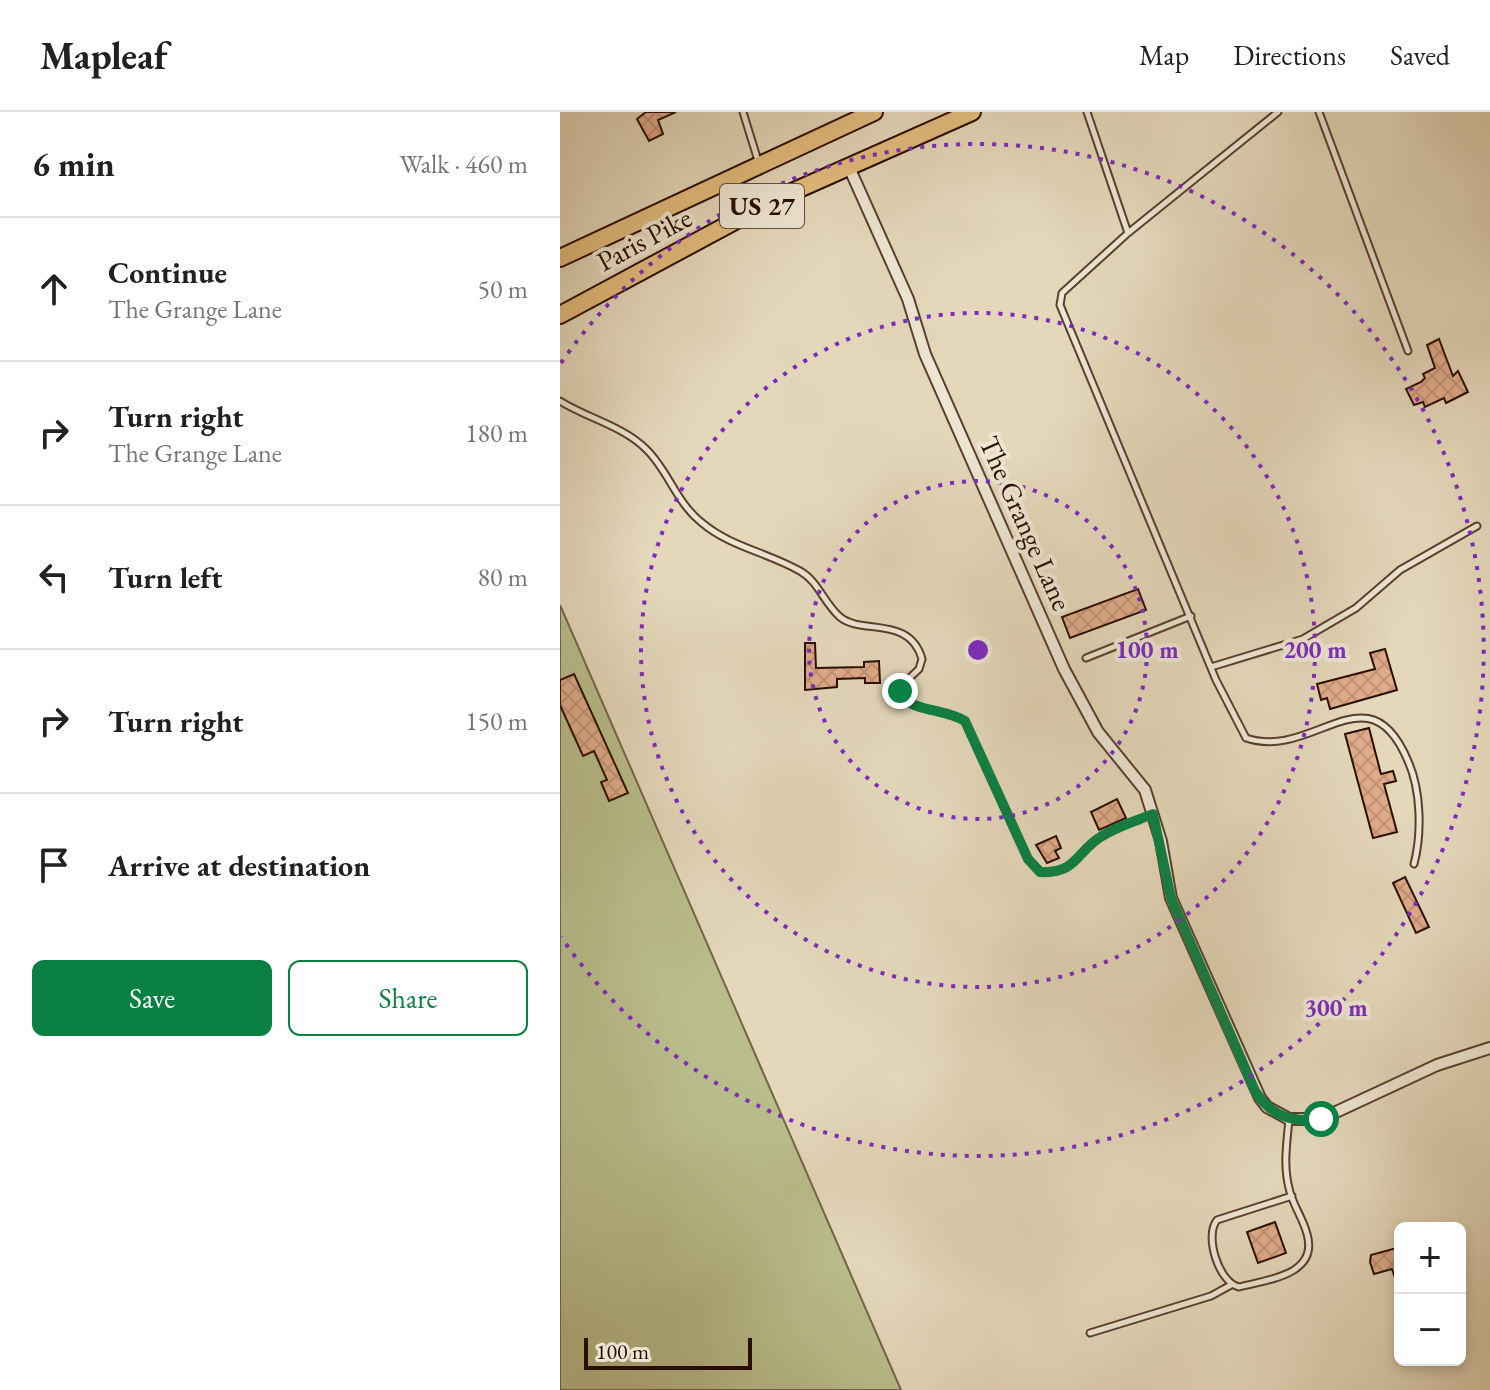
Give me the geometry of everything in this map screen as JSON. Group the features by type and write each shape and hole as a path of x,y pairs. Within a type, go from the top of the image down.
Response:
{"highway":[{"name":"Paris Pike","path":"560,258 874,112"},
{"name":"Paris Pike","path":"560,315 637,271 848,165 972,112"}],"street":[{"name":"The Grange Lane","path":"848,165 908,299 925,354 1064,669 1098,732 1145,790 1171,898 1255,1091 1267,1107 1289,1119"},
{"path":"1289,1119 1303,1122 1339,1113 1437,1065 1490,1048"}],"lane":[{"path":"743,112 759,165"},
{"path":"1087,112 1128,233"},
{"path":"1278,112 1128,233 1062,293 1060,305 1211,667 1246,738 1260,743 1280,742 1349,720 1375,717 1387,724 1410,764 1414,784 1418,848 1414,864"},
{"path":"1319,112 1408,351"},
{"path":"560,401 637,441 649,451 684,506 718,536 810,577 841,618 852,623 880,625 912,642 922,659 919,669 902,685 901,697 914,705 944,711 965,721 1028,859 1040,872 1052,872 1070,865 1099,838 1153,814"},
{"path":"1211,667 1303,639 1356,608 1400,570 1477,526"},
{"path":"1086,658 1191,616"},
{"path":"1289,1119 1286,1171 1309,1245 1302,1264 1278,1277 1239,1287 1231,1285 1225,1279 1210,1234 1212,1226 1217,1220 1292,1196"},
{"path":"1090,1333 1211,1296 1231,1285"}],"green space":[{"path":"560,605 901,1390 560,1390"}],"building":[{"path":"646,112 676,112 658,120 663,134 649,141 637,119"},
{"path":"1439,339 1453,376 1458,371 1468,392 1446,403 1444,398 1425,407 1423,402 1414,405 1406,389 1421,382 1425,378 1423,374 1435,368 1427,345"},
{"path":"1138,589 1146,610 1070,638 1062,617"},
{"path":"805,643 815,643 816,668 864,667 864,662 879,661 880,683 865,683 865,678 837,679 837,687 805,690"},
{"path":"1385,649 1397,690 1330,709 1327,698 1321,700 1317,684 1375,669 1370,653"},
{"path":"574,674 628,793 609,801 601,782 607,780 594,751 583,756 560,705 560,680"},
{"path":"1369,728 1381,774 1393,771 1396,781 1384,784 1397,832 1373,838 1345,734"},
{"path":"1117,799 1126,818 1099,830 1091,812"},
{"path":"1056,836 1061,848 1055,851 1059,858 1047,863 1036,845"},
{"path":"1405,877 1429,927 1416,933 1393,883"},
{"path":"1275,1222 1286,1253 1258,1263 1247,1232"},
{"path":"1394,1249 1394,1275 1392,1269 1374,1274 1371,1255"}],"route":[{"path":"900,691 901,697 914,705 944,711 965,721 974,733 1028,859 1040,872 1052,872 1070,865 1099,838 1153,814 1171,898 1255,1091 1277,1114 1303,1122 1321,1119"}]}
